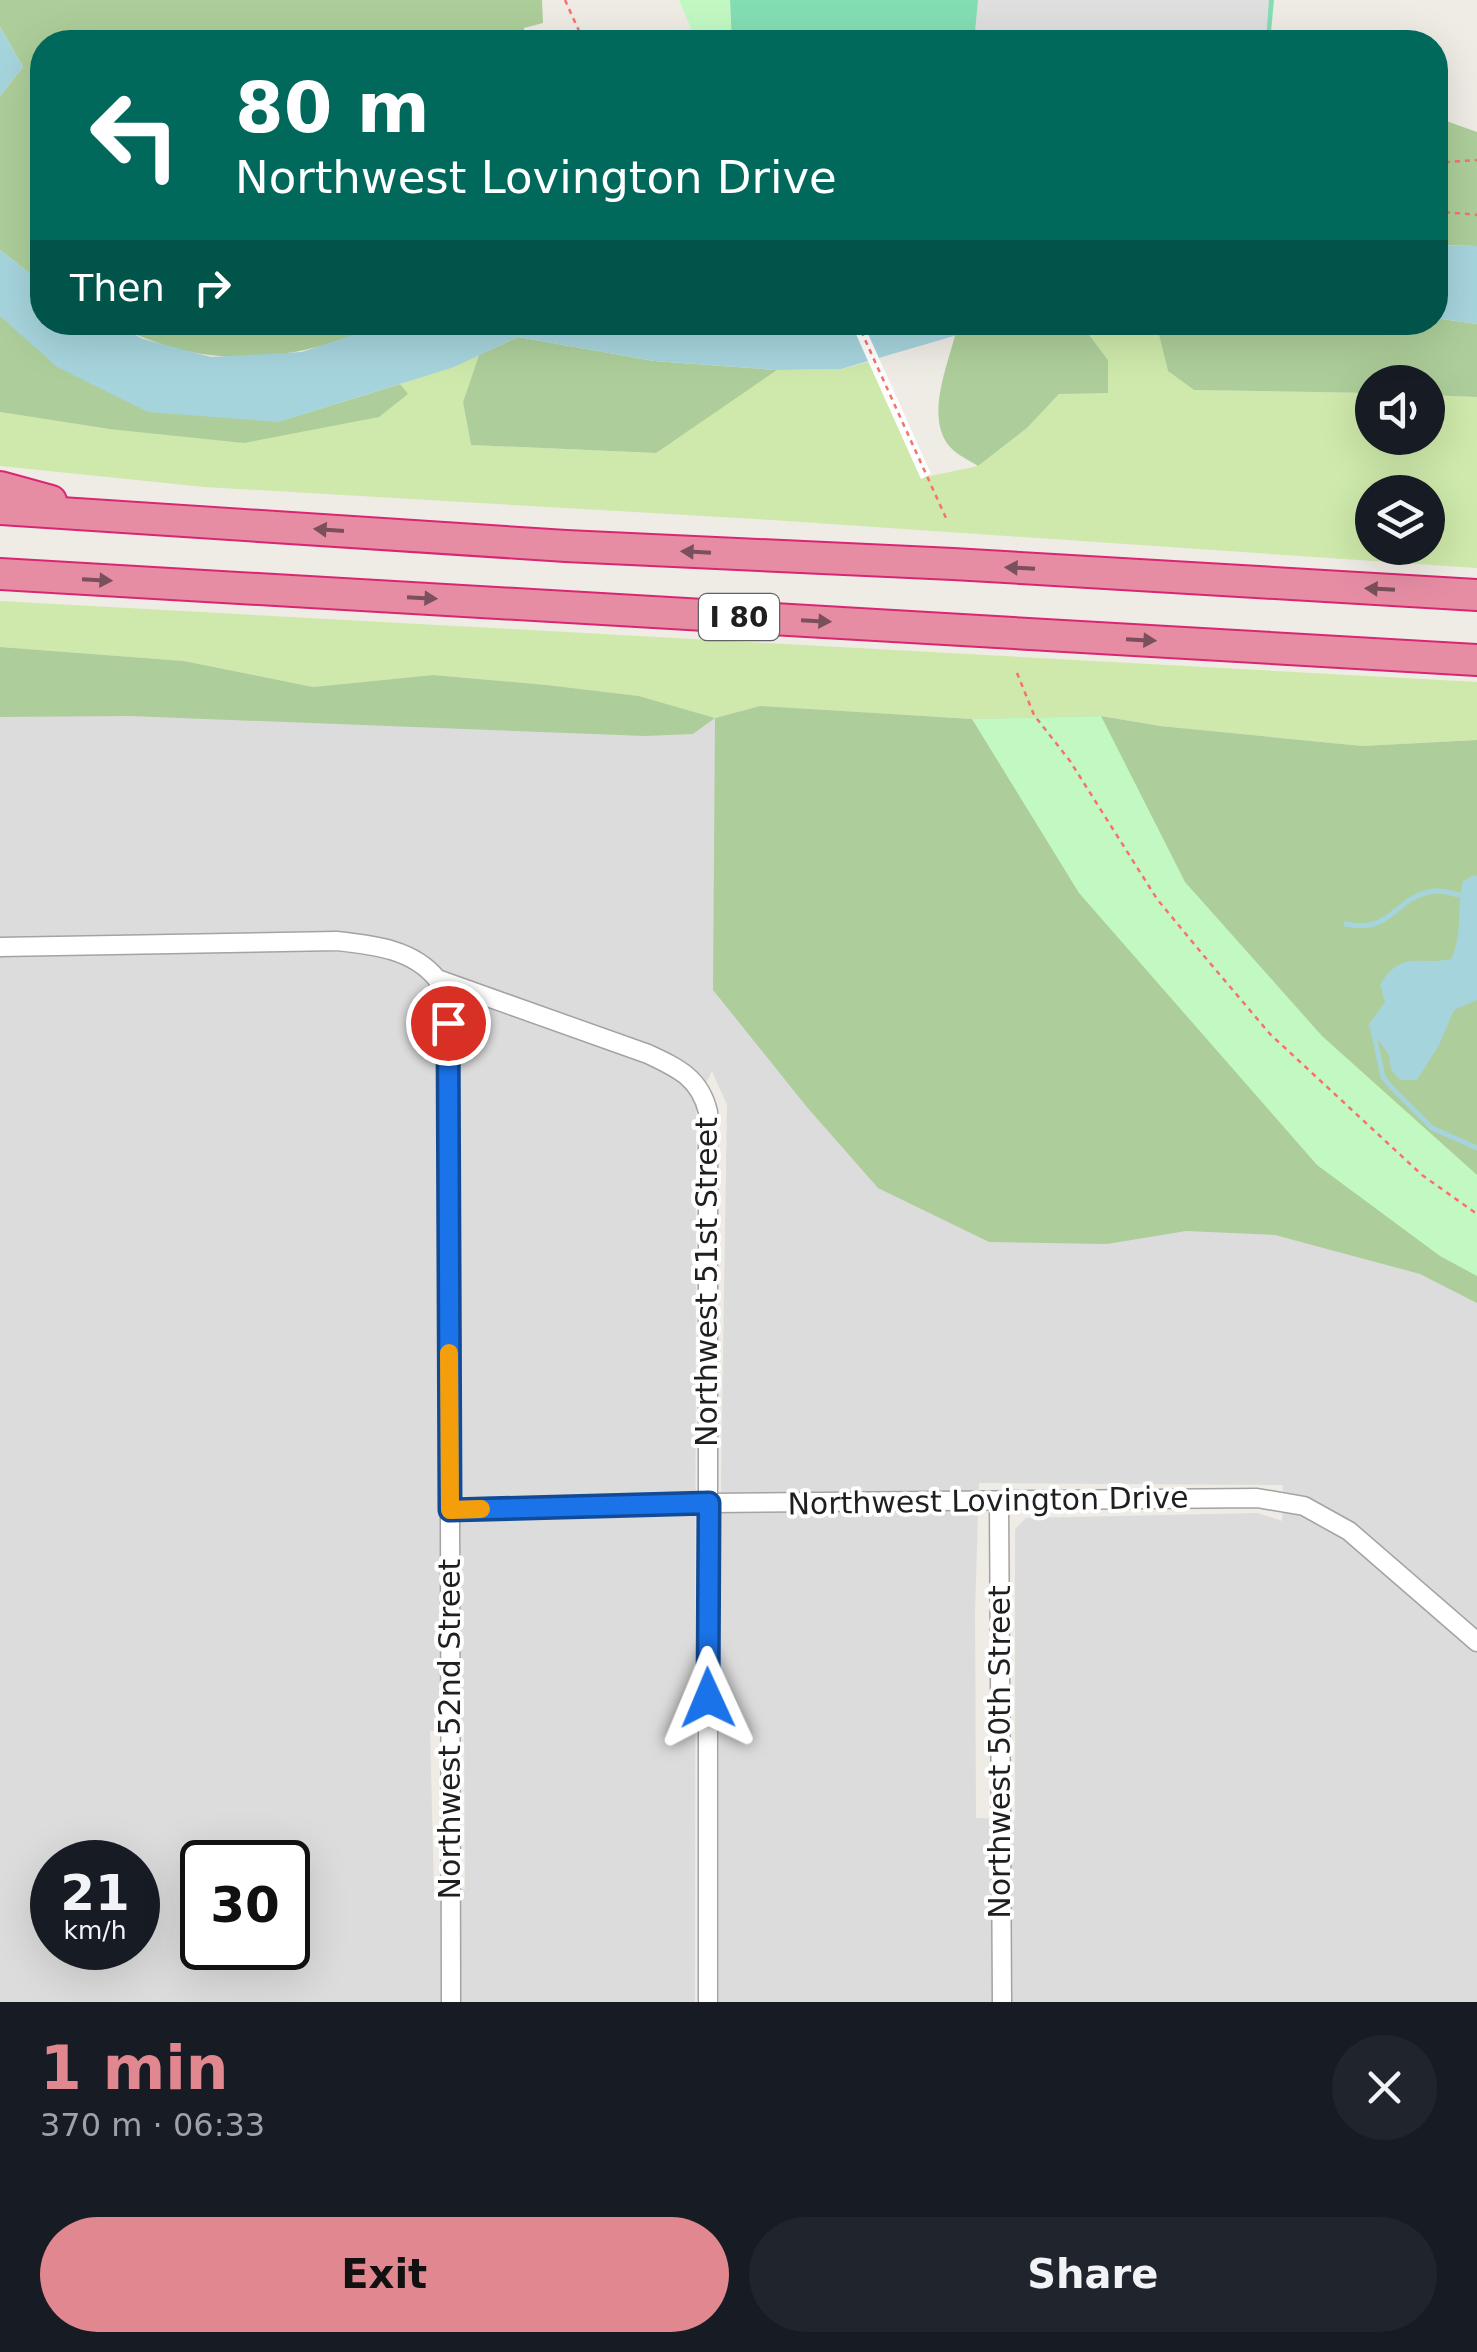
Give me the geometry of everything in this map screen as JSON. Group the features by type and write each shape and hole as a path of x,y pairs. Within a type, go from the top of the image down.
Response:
{"highway":[{"path":"0,487 97,515"},
{"name":"I 80","path":"0,509 566,546 1477,595"},
{"name":"I 80","path":"0,574 1477,660"}],"street":[{"name":"Northwest 51st Street","path":"0,947 337,940 381,946 412,958 437,979 664,1062 696,1082 708,1112 708,2002"},
{"name":"Northwest 52nd Street","path":"437,979 449,1000 451,2002"},
{"name":"Northwest Lovington Drive","path":"450,1510 709,1503 1257,1498 1304,1506 1349,1531 1406,1576 1477,1642"},
{"name":"Northwest 50th Street","path":"999,1502 1002,2002"}],"path":[{"path":"565,0 579,30"},
{"path":"1448,162 1477,160"},
{"path":"1448,212 1477,215"},
{"path":"863,335 946,518"},
{"path":"1017,673 1034,715 1070,761 1157,899 1204,956 1284,1048 1422,1176 1477,1214"}],"shaded area":[{"path":"978,0 1269,0 1267,30 975,30"},
{"path":"0,705 715,718 1477,1276 1477,2002 719,2002 719,1609 727,1105 712,1071 696,1104 695,2002 0,2002","holes":["979,1483 1283,1485 1282,1521 1258,1513 1026,1518 1015,1529 1015,1819 976,1818","464,1730 465,1889 434,1890 430,1731"]}],"green space":[{"path":"0,0 542,0 543,23 524,30 30,30 30,274 0,250 0,96 23,67 0,27"},
{"path":"679,0 730,0 731,30 692,30"},
{"path":"730,0 1274,0 1271,30 731,30"},
{"path":"1448,121 1477,132 1477,246 1448,245"},
{"path":"0,316 30,327 30,335 50,335 278,422 400,384 408,394 379,417 244,443 109,429 0,412"},
{"path":"1448,320 1477,324 1477,397 1445,396 1445,365 1355,365 1355,393 1194,390 1168,371 1159,335 1448,335"},
{"path":"140,335 358,335 320,346 252,357 218,356"},
{"path":"955,335 1089,335 1108,360 1108,393 1059,394 1027,428 978,466 950,447 943,435 938,408"},
{"path":"1089,335 1159,335 1168,371 1194,390 1355,393 1355,455 1445,455 1445,396 1477,397 1477,568 1433,565 1445,565 1445,475 1355,475 1355,560 205,487 0,466 0,412 109,429 408,395 400,384 479,355 463,402 471,445 655,453 777,370 841,369 869,362 921,478 978,466 1027,428 1059,394 1108,360"},
{"path":"518,337 654,361 777,370 656,453 471,445 463,402 479,355"},
{"path":"0,601 1477,682 1477,740 1362,746 1160,726 1101,716 972,719 760,706 715,718 639,696 433,675 313,687 184,661 0,647"},
{"path":"0,647 184,661 313,687 433,675 547,685 639,696 715,718 693,734 645,736 129,716 0,717"},
{"path":"760,706 972,719 1101,716 1160,726 1362,746 1477,740 1477,1303 1420,1274 1275,1235 1186,1231 1107,1244 989,1242 878,1188 713,990 715,718"},
{"path":"1101,716 1185,882 1322,1036 1477,1175 1477,1276 1440,1256 1317,1165 1079,893 972,719"}],"water":[{"path":"0,27 23,67 0,96"},
{"path":"1448,245 1477,246 1477,324 1448,320"},
{"path":"0,250 30,274 30,335 135,335 211,357 302,352 353,335 957,335 841,369 777,370 654,361 518,337 454,367 278,422 148,412 57,367 0,316"},
{"path":"1474,875 1477,1000 1454,1010 1439,1045 1417,1080 1400,1080 1391,1070 1389,1055 1368,1025 1385,1002 1380,985 1404,963 1451,959 1457,940 1463,881"}],"pier":[{"path":"856,335 869,335 931,474 921,479"}],"waterway":[{"path":"1346,924 1373,924 1429,892 1462,896"},
{"path":"1373,1030 1383,1077 1391,1087 1432,1128 1477,1148"}],"slow traffic":[{"path":"449,1353 450,1510 481,1509"}],"route":[{"path":"448,1023 450,1510 709,1503 708,1698"}]}
